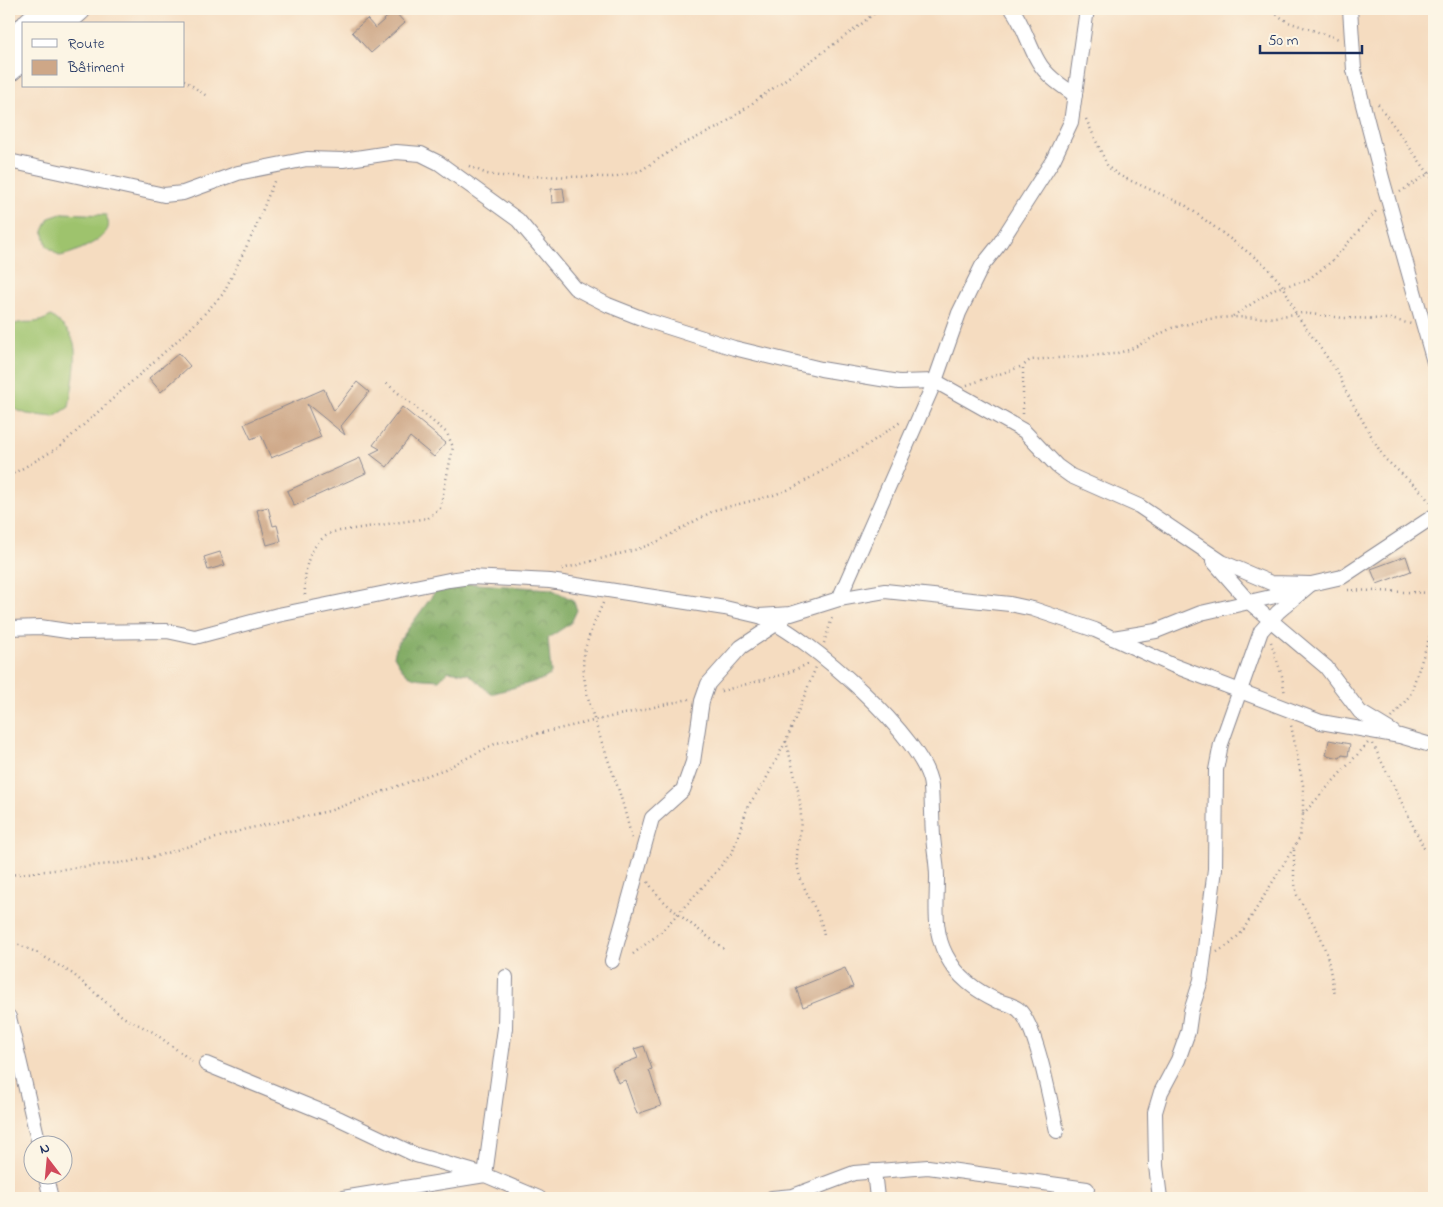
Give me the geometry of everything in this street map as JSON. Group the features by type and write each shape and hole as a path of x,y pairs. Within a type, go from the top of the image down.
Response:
{"highway":[{"path":"32,22 47,9"},
{"path":"62,22 78,9"},
{"path":"9,43 22,32"},
{"path":"9,69 22,58"}],"street":[{"path":"1012,9 1025,31 1038,62 1056,82 1075,95"},
{"path":"839,599 935,381 959,313 982,266 998,246 1053,160 1071,122 1087,9"},
{"path":"1350,9 1354,70 1388,200 1434,362"},
{"path":"9,161 164,195 183,193 238,173 308,159 343,160 396,152 421,154 439,163 518,220 575,288 608,305 646,320 734,348 773,358 821,369 899,382 935,381 1024,431 1057,466 1071,476 1139,506 1222,562 1270,583 1311,584"},
{"path":"1112,638 1156,631 1201,613 1342,577 1434,516"},
{"path":"1201,547 1267,625 1326,667 1360,712 1400,736"},
{"path":"9,628 40,628 74,632 166,631 195,637 308,609 470,577 550,581 725,608 759,616 777,623 820,656 900,729 920,754 931,786 930,801 937,876 935,912 939,936 945,955 964,980 980,992 1019,1009 1046,1076 1056,1131"},
{"path":"1160,1198 1156,1166 1154,1112 1161,1092 1178,1060 1188,1032 1191,1011 1201,980 1215,868 1216,770 1221,744 1239,692 1267,625 1311,584"},
{"path":"612,961 652,818 683,790 693,762 704,696 708,684 741,647 777,623 792,614 839,599 885,591 1010,604 1033,609 1063,618 1239,692 1320,722 1400,736 1434,746"},
{"path":"759,616 792,614"},
{"path":"485,1175 505,1028 506,977"},
{"path":"9,1017 36,1134"},
{"path":"201,1064 340,1119 416,1155 485,1175 539,1198"},
{"path":"772,1198 793,1196 854,1173 928,1167 1087,1189"},
{"path":"874,1171 877,1198"},
{"path":"343,1198 367,1196 485,1175"},
{"path":"48,1184 51,1198"}],"path":[{"path":"468,166 487,174 500,176 613,177 640,171 677,147 721,126 859,26 879,9"},
{"path":"1268,9 1288,22 1352,44"},
{"path":"185,81 208,97"},
{"path":"1075,95 1108,167 1120,176 1185,205 1265,265 1284,287 1296,314 1339,374 1384,458 1422,492 1434,509"},
{"path":"1377,102 1434,181"},
{"path":"9,476 58,448 189,330 223,294 274,185 277,165"},
{"path":"1232,317 1276,288 1306,281 1331,262 1388,200 1434,170"},
{"path":"952,390 1023,366 1030,360 1114,354 1172,328 1208,319 1232,317 1268,318 1296,314 1391,319 1424,328"},
{"path":"1023,366 1024,431"},
{"path":"308,609 304,575 309,556 315,544 324,536 333,532 428,518 440,508 453,443 447,433 386,382"},
{"path":"557,570 638,549 657,542 715,510 771,496 793,488 870,444 924,404"},
{"path":"608,590 591,629 584,655 585,676 594,721 619,792 639,866 654,893 725,950"},
{"path":"1345,590 1434,593"},
{"path":"633,954 660,933 733,851 748,806 765,781 786,741 820,656 839,599"},
{"path":"1203,960 1230,944 1242,932 1294,849 1299,839 1304,814 1303,785 1282,676 1267,625"},
{"path":"9,875 128,862 160,855 246,829 329,811 445,769 497,743 704,696 785,674 805,666 820,656"},
{"path":"1367,730 1395,793 1424,848 1434,855"},
{"path":"786,741 798,789 801,820 796,856 799,875 823,922 824,937"},
{"path":"1294,849 1294,879 1297,894 1324,948 1335,995"},
{"path":"9,940 36,952 73,974 123,1017 153,1032 201,1064"}],"green space":[{"path":"64,213 106,215 108,228 93,243 72,253 60,256 47,246 43,231 49,218"},
{"path":"51,316 70,335 75,350 74,375 69,407 54,417 27,414 9,407 9,327 20,323 44,320"},
{"path":"463,583 551,589 573,600 577,610 571,623 548,638 551,674 544,679 491,694 469,674 448,671 439,680 412,677 403,670 394,656 397,644 435,592"}],"building":[{"path":"394,11 405,23 371,53 352,32 367,19 375,28"},
{"path":"563,188 565,202 552,203 551,189"},
{"path":"179,353 190,366 161,392 149,378"},
{"path":"357,382 369,392 341,426 345,435 307,404 321,437 271,458 261,435 251,439 244,424 324,389 334,411"},
{"path":"402,407 446,443 434,457 410,437 387,467 370,454 380,449 373,445"},
{"path":"360,458 366,473 294,506 287,491"},
{"path":"268,507 273,526 277,525 281,541 267,545 257,510"},
{"path":"220,552 225,565 208,570 204,557"},
{"path":"1406,556 1411,571 1377,584 1371,569"},
{"path":"1329,740 1350,744 1348,756 1342,755 1340,758 1326,755"},
{"path":"845,968 853,987 803,1007 796,988"},
{"path":"644,1046 652,1069 649,1070 661,1106 637,1114 625,1080 618,1083 612,1068 638,1058 634,1049"}]}
